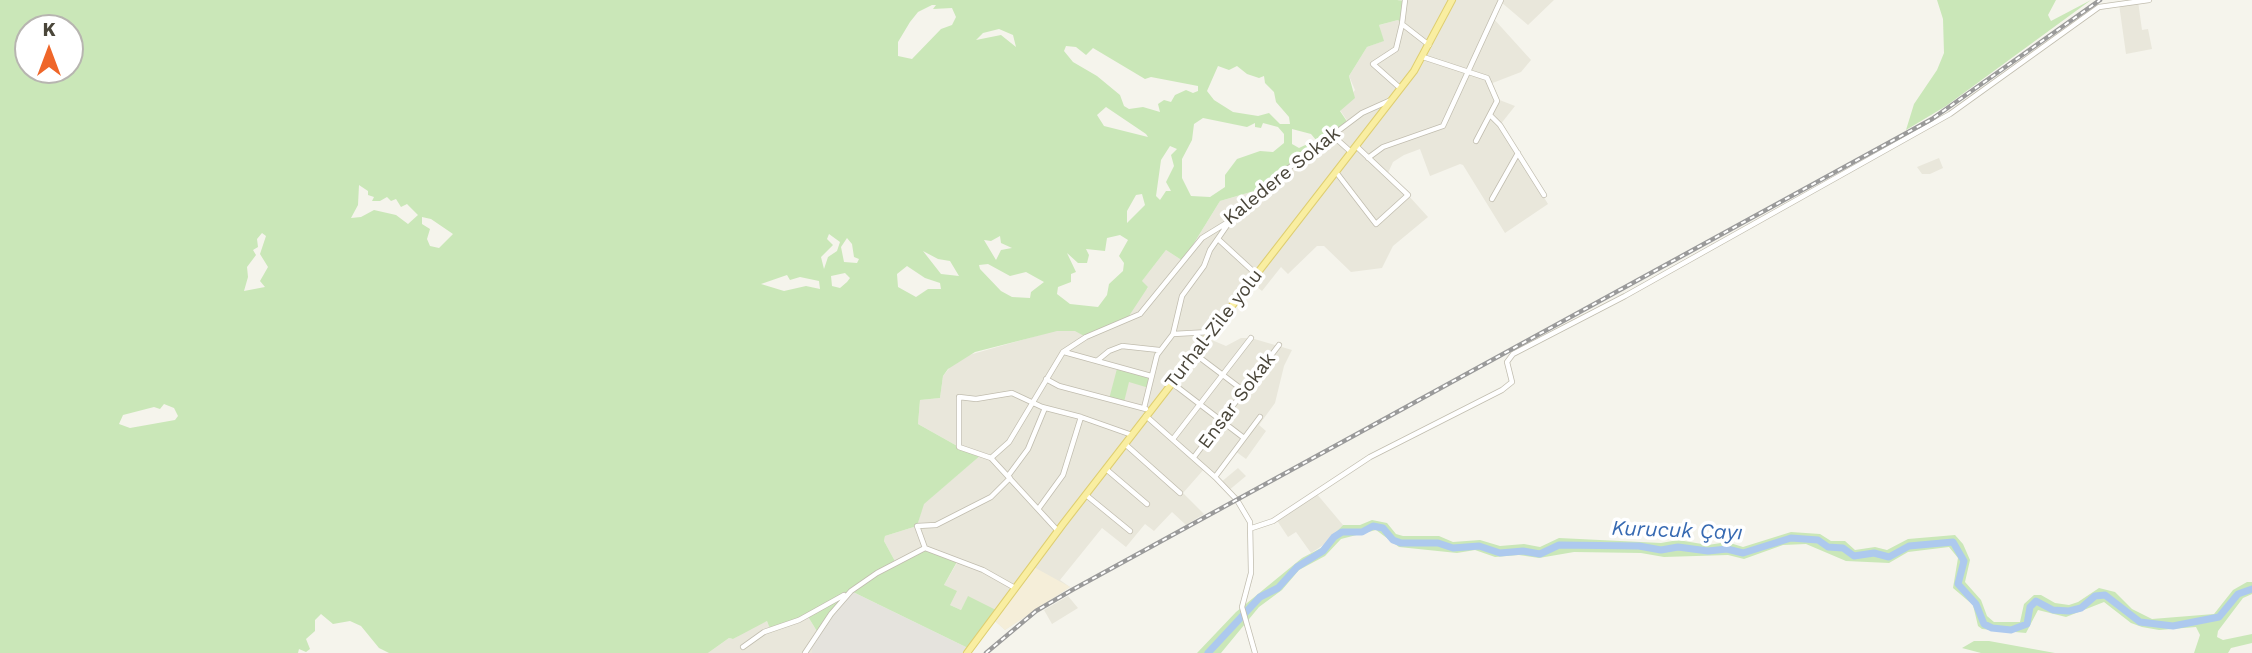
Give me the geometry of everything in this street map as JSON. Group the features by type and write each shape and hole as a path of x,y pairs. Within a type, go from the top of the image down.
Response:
{"main road":[{"name":"Turhal-Zile yolu","path":"967,653 1147,412 1401,89 1430,45 1452,0"}],"street":[{"path":"1401,89 1373,64 1396,49 1405,0"},
{"path":"1368,159 1387,145 1441,128 1501,0"},
{"path":"1252,528 1273,521 1370,457 1502,390 1513,378 1507,362 1513,355 1625,296 1950,114 2099,7 2149,0"},
{"path":"1402,24 1430,45"},
{"path":"1423,57 1469,70 1488,79 1497,99 1476,141"},
{"name":"Kaledere Sokak","path":"991,458 1003,450 1063,352 1086,337 1140,314 1155,299 1196,243 1228,223 1261,189 1332,135 1371,107 1392,100"},
{"path":"1490,115 1544,195"},
{"path":"1332,135 1368,159 1408,195 1376,225 1336,172"},
{"path":"1492,199 1518,153"},
{"path":"1147,412 1151,376 1160,350 1173,334 1182,296 1204,266 1228,223"},
{"path":"1218,239 1256,274"},
{"path":"1173,334 1211,332"},
{"path":"1173,439 1251,338"},
{"name":"Ensar Sokak","path":"1194,457 1279,345"},
{"path":"1098,360 1109,351 1122,346 1160,350"},
{"path":"1063,352 1151,376"},
{"path":"1195,354 1244,391"},
{"path":"1046,379 1059,386 1147,412 1239,503 1252,528 1251,573 1243,611 1255,653"},
{"path":"1172,383 1244,438"},
{"path":"1058,531 991,458 959,447 959,397 982,398 1008,393 1045,408 1132,435"},
{"path":"925,548 917,526 936,524 991,497 1028,449 1045,408"},
{"path":"1039,508 1063,475 1081,417"},
{"path":"1215,477 1260,417"},
{"path":"1125,444 1181,493"},
{"path":"1106,469 1147,503"},
{"path":"1086,495 1130,531"},
{"path":"743,647 770,629 799,620 849,593 877,573 925,548 983,570 1015,589"},
{"path":"805,653 849,593"}],"shaded area":[{"path":"1397,0 1554,0 1528,25 1501,2 1493,18 1531,60 1521,72 1490,84 1497,99 1515,106 1500,125 1548,204 1505,233 1463,165 1430,176 1420,149 1404,155 1393,162 1388,173 1428,217 1393,246 1382,268 1351,272 1324,246 1317,246 1288,274 1281,267 1262,291 1251,282 1207,338 1226,346 1241,338 1251,338 1292,350 1284,366 1275,403 1259,425 1266,431 1246,459 1235,451 1215,477 1205,468 1183,493 1204,514 1186,525 1172,512 1154,531 1145,524 1126,547 1102,528 1060,580 1070,587 1005,630 968,597 961,610 950,605 944,585 958,561 896,563 884,541 885,536 917,526 923,504 981,455 959,447 918,424 920,400 940,398 943,376 951,366 969,355 1057,330 1075,331 1148,288 1141,282 1166,250 1183,261 1220,201 1261,189 1348,122 1340,110 1355,90 1349,76 1367,47 1383,41 1379,25 1398,20 1402,24 1405,1"},
{"path":"2138,1 2142,30 2148,29 2152,49 2126,54 2119,4"},
{"path":"1939,158 1943,168 1930,174 1922,174 1917,167"},
{"path":"1238,468 1246,476 1228,491 1220,483"},
{"path":"1316,493 1343,525 1328,542 1311,553 1296,532 1288,537 1276,519"},
{"path":"1032,566 1070,587 1005,630 993,619"},
{"path":"851,591 970,649 967,653 812,653 812,643"},
{"path":"1068,596 1078,608 1052,624 1044,610"},
{"path":"807,615 818,633 812,643 812,653 708,653 729,638 733,639 767,621 770,629"}],"green space":[{"path":"0,0 1405,1 1402,24 1398,20 1379,25 1384,41 1367,47 1349,76 1355,98 1340,111 1348,123 1261,189 1220,201 1183,261 1166,250 1142,281 1148,287 1125,322 1086,337 1075,331 1057,331 975,352 948,369 943,376 940,398 920,400 918,424 959,447 981,455 924,504 917,526 885,536 884,541 896,563 925,548 958,560 944,585 957,591 950,605 961,610 968,596 998,611 970,649 851,591 818,633 807,615 770,629 767,621 733,639 729,638 708,653 389,653 379,648 361,626 350,621 333,624 321,614 315,620 315,631 306,639 310,649 306,652 299,649 298,653 0,653","holes":["932,5 936,5 933,9 952,8 956,17 952,25 941,29 912,59 898,56 898,42 918,12","999,29 1013,35 1016,47 1001,35 976,40 983,33","1066,46 1076,47 1086,55 1093,48 1145,79 1151,77 1198,86 1198,91 1193,93 1186,90 1175,95 1171,102 1164,100 1158,104 1160,112 1143,107 1129,109 1124,106 1120,95 1097,76 1073,62 1064,51","1218,66 1229,70 1237,66 1247,74 1259,78 1264,76 1265,83 1274,92 1276,102 1289,117 1290,124 1280,124 1269,113 1258,116 1233,112 1214,100 1207,91","1106,107 1148,137 1104,126 1097,115","1203,118 1247,127 1255,123 1255,127 1261,128 1263,123 1278,127 1284,134 1284,143 1273,152 1260,151 1237,159 1225,175 1225,187 1210,197 1191,196 1182,178 1182,159 1192,140 1194,124","1292,129 1311,134 1316,140 1299,148 1292,144","1170,146 1177,149 1171,155 1174,166 1166,182 1171,191 1166,191 1160,200 1156,196 1161,160","359,185 368,191 368,195 374,197 372,201 387,197 391,201 396,199 401,207 407,204 418,215 408,224 396,215 374,210 361,217 351,218 358,205","1142,194 1145,205 1127,223 1127,211 1136,195","422,217 431,219 453,234 439,248 430,246 427,239 430,229 422,224","262,233 266,236 260,254 268,267 260,281 265,287 244,291 248,277 247,267 256,255 253,250 258,247 257,239","829,234 840,242 837,251 828,257 824,269 821,257 833,245 827,239","1120,235 1128,240 1119,256 1124,263 1123,271 1109,284 1107,295 1098,307 1070,304 1057,294 1058,287 1071,282 1071,274 1076,272 1067,253 1078,263 1087,263 1089,255 1086,249 1105,251 1107,238","1000,236 1001,243 1012,248 1001,250 996,260 984,240 991,241","847,238 852,244 854,257 859,259 857,263 844,262 841,247","923,251 938,259 950,261 959,276 941,274","988,264 1010,276 1026,272 1044,282 1031,292 1030,298 1012,297 1001,291 979,265","907,266 925,278 940,283 941,289 928,289 916,297 898,287 897,274","845,273 850,278 840,288 832,286 831,276","787,275 790,280 800,277 819,281 820,289 806,286 784,291 761,284","164,404 174,408 178,416 175,420 130,428 119,424 123,415 154,407 160,409"]},
{"path":"1937,0 2056,0 2048,15 2051,21 2091,0 1946,106 1906,130 1914,104 1937,70 1944,53 1943,19"},
{"path":"1118,365 1151,376 1149,388 1129,382 1124,402 1109,399"},
{"path":"1372,520 1387,523 1396,534 1403,536 1439,536 1453,542 1480,540 1500,546 1524,544 1540,547 1559,538 1661,543 1678,540 1708,545 1727,542 1743,547 1791,532 1820,534 1831,541 1845,541 1855,550 1875,547 1887,550 1908,539 1955,535 1963,544 1970,560 1965,582 1981,600 1987,616 1994,622 2020,622 2024,604 2034,595 2069,605 2099,588 2115,592 2132,609 2152,619 2214,614 2233,590 2252,582 2252,594 2243,598 2218,631 2217,637 2223,640 2252,634 2252,643 2231,648 2228,653 2194,653 2200,635 2196,627 2159,630 2142,627 2131,623 2104,602 2066,617 2038,610 2026,633 1982,629 1978,626 1973,605 1953,588 1958,558 1949,547 1908,552 1889,563 1846,561 1806,544 1783,545 1744,559 1728,555 1664,557 1641,553 1574,552 1539,558 1519,555 1495,557 1475,550 1457,553 1399,547 1376,530 1341,539 1325,556 1299,570 1282,590 1259,607 1221,653 1197,653 1236,612 1302,558 1321,548 1343,525 1360,525"},
{"path":"1974,641 1989,641 2055,653 1981,653 1962,648"}],"waterway":[{"name":"Kurucuk Çayı","path":"1208,653 1260,597 1278,588 1297,567 1323,551 1334,537 1342,532 1362,532 1373,526 1383,528 1393,540 1401,543 1438,543 1453,548 1479,546 1500,553 1523,551 1540,554 1559,545 1639,546 1661,550 1678,547 1708,551 1727,549 1743,553 1791,538 1818,540 1828,547 1843,548 1854,556 1874,553 1889,557 1909,546 1953,542 1964,561 1958,584 1976,604 1984,624 1992,628 2011,630 2027,624 2030,607 2036,601 2053,610 2069,611 2081,608 2095,596 2105,595 2140,622 2173,626 2219,617 2238,594 2252,589"}],"railway":[{"path":"986,653 1036,611 1072,590 1932,119 2100,0"}]}
